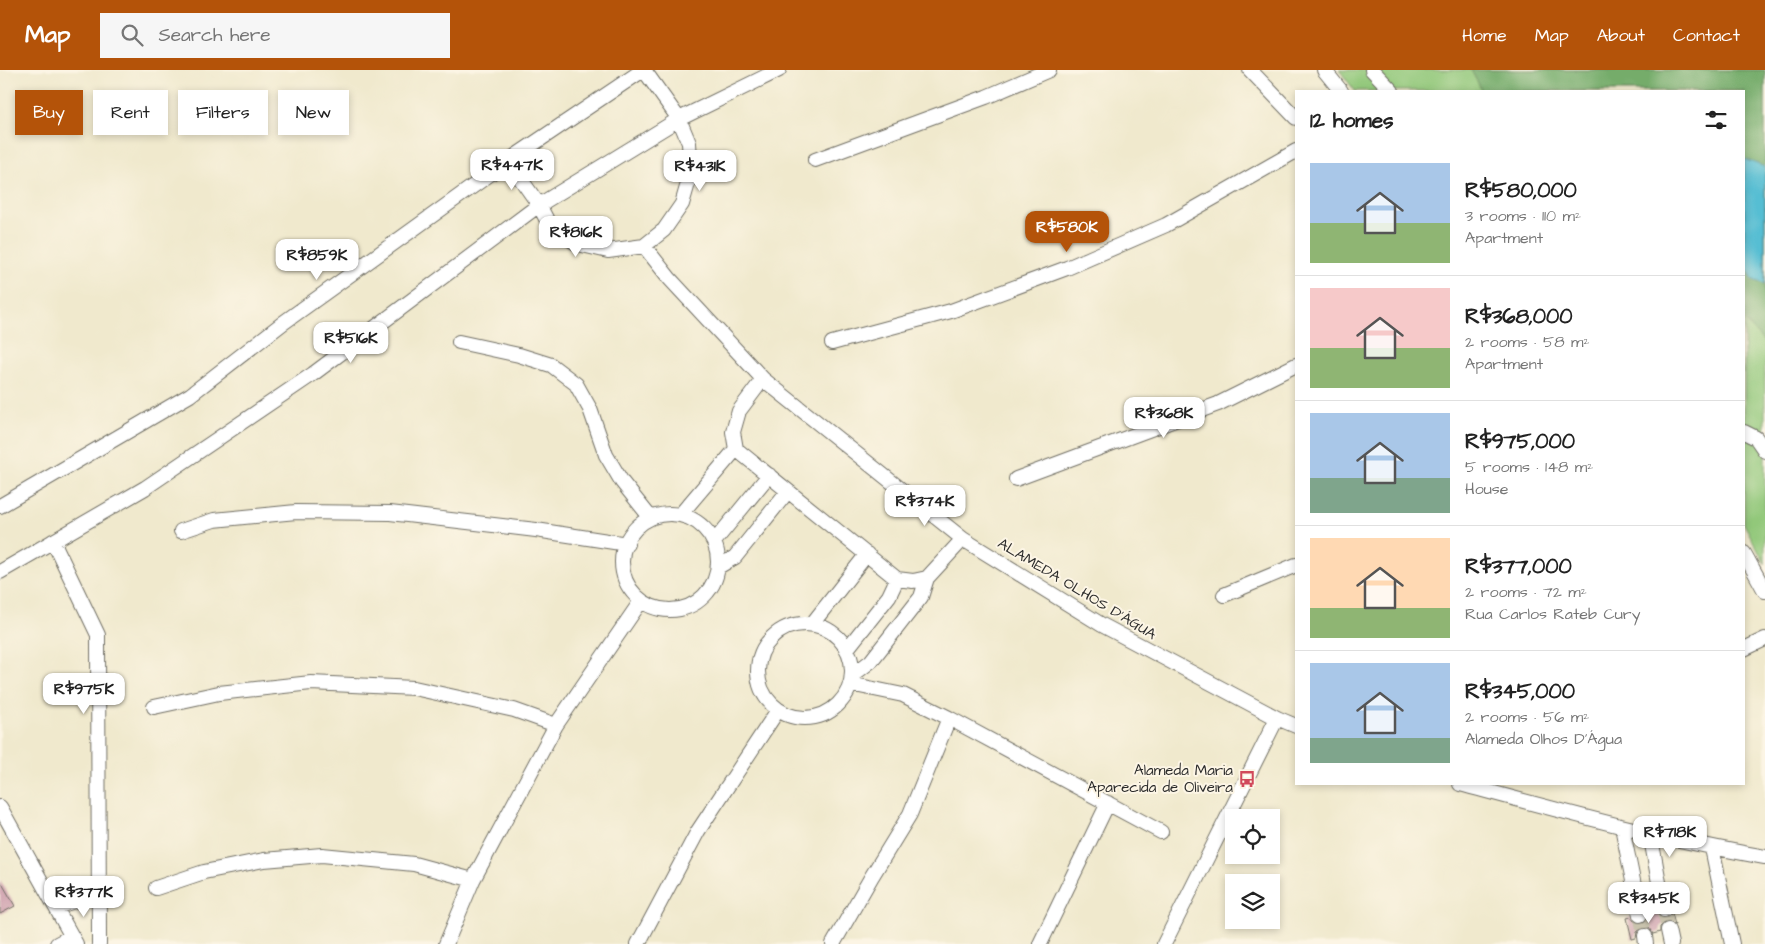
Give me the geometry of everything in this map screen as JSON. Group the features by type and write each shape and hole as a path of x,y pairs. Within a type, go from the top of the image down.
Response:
{"street":[{"path":"0,506 190,395 283,323 508,161 644,70 679,119 689,143 691,173 682,204 664,230 644,246 608,250 578,244 552,228 539,205 508,161"},
{"path":"0,572 7,562 53,541 145,488 313,374 539,205 679,119 779,70"},
{"path":"816,160 986,97 1049,70"},
{"path":"1250,70 1295,117"},
{"path":"1324,70 1339,90"},
{"path":"1372,70 1391,90"},
{"path":"832,343 951,311 1067,268 1166,225 1295,152"},
{"name":"ALAMEDA OLHOS D'ÁGUA","path":"644,246 670,280 764,379 962,539 1102,626 1277,718 1295,726"},
{"path":"459,342 519,355 551,365 576,384 590,409 606,455 622,482 650,517"},
{"path":"1016,478 1218,404 1295,366"},
{"path":"764,379 739,411 733,432 736,449 898,579 913,581 927,578"},
{"path":"1745,432 1756,438 1765,451"},
{"path":"680,515 736,449"},
{"path":"714,542 769,475"},
{"path":"718,567 735,557 788,491"},
{"path":"181,531 214,520 296,512 390,512 536,530 627,544"},
{"path":"675,513 680,515 698,522 714,542 718,567 709,591 690,606 665,610 641,601 625,582 622,557 630,533 650,517 675,513"},
{"path":"851,680 871,661 921,597 927,578 962,539"},
{"path":"53,541 98,635 98,944"},
{"path":"812,624 867,554"},
{"path":"1745,555 1765,591"},
{"path":"1224,595 1295,565"},
{"path":"846,649 889,596 898,579"},
{"path":"446,944 473,880 556,725 641,601"},
{"path":"804,623 823,627 840,638 846,649 850,655 851,680 847,694 834,709 816,718 796,718 778,710 764,696 757,677 759,657 768,640 784,628 804,623"},
{"path":"1745,648 1765,639"},
{"path":"851,680 903,695 1161,832"},
{"path":"154,707 218,692 311,683 414,688 514,710 556,725"},
{"path":"638,944 698,830 778,710"},
{"path":"833,944 910,814 949,718"},
{"path":"1164,944 1277,718"},
{"path":"1464,785 1650,834 1712,848 1765,856"},
{"path":"1040,944 1108,804"},
{"path":"0,807 74,940 57,944"},
{"path":"1622,827 1640,915"},
{"path":"1650,834 1664,910"},
{"path":"1712,848 1732,944"},
{"path":"156,888 204,872 264,860 322,855 414,864 473,880"},
{"path":"56,907 98,893"}],"green space":[{"path":"1339,70 1765,70 1765,564 1745,526 1745,90 1354,90"},
{"path":"1471,70 1765,70 1765,343 1745,321 1745,90 1481,90"}],"water":[{"path":"1745,159 1765,167 1765,284 1753,280 1745,265"}],"building":[{"path":"0,880 15,906 0,914"},
{"path":"1656,912 1661,918 1665,919 1672,913 1675,925 1666,922 1660,927 1660,932 1653,934 1649,928 1643,927 1637,932 1636,938 1632,939 1627,918 1631,917 1634,921 1641,924 1646,921 1649,913"}],"tunnel":[{"path":"1664,910 1668,930"},
{"path":"1640,915 1645,936"}],"place":[{"name":"Alameda Maria Aparecida de Oliveira","path":"1247,779"}]}
